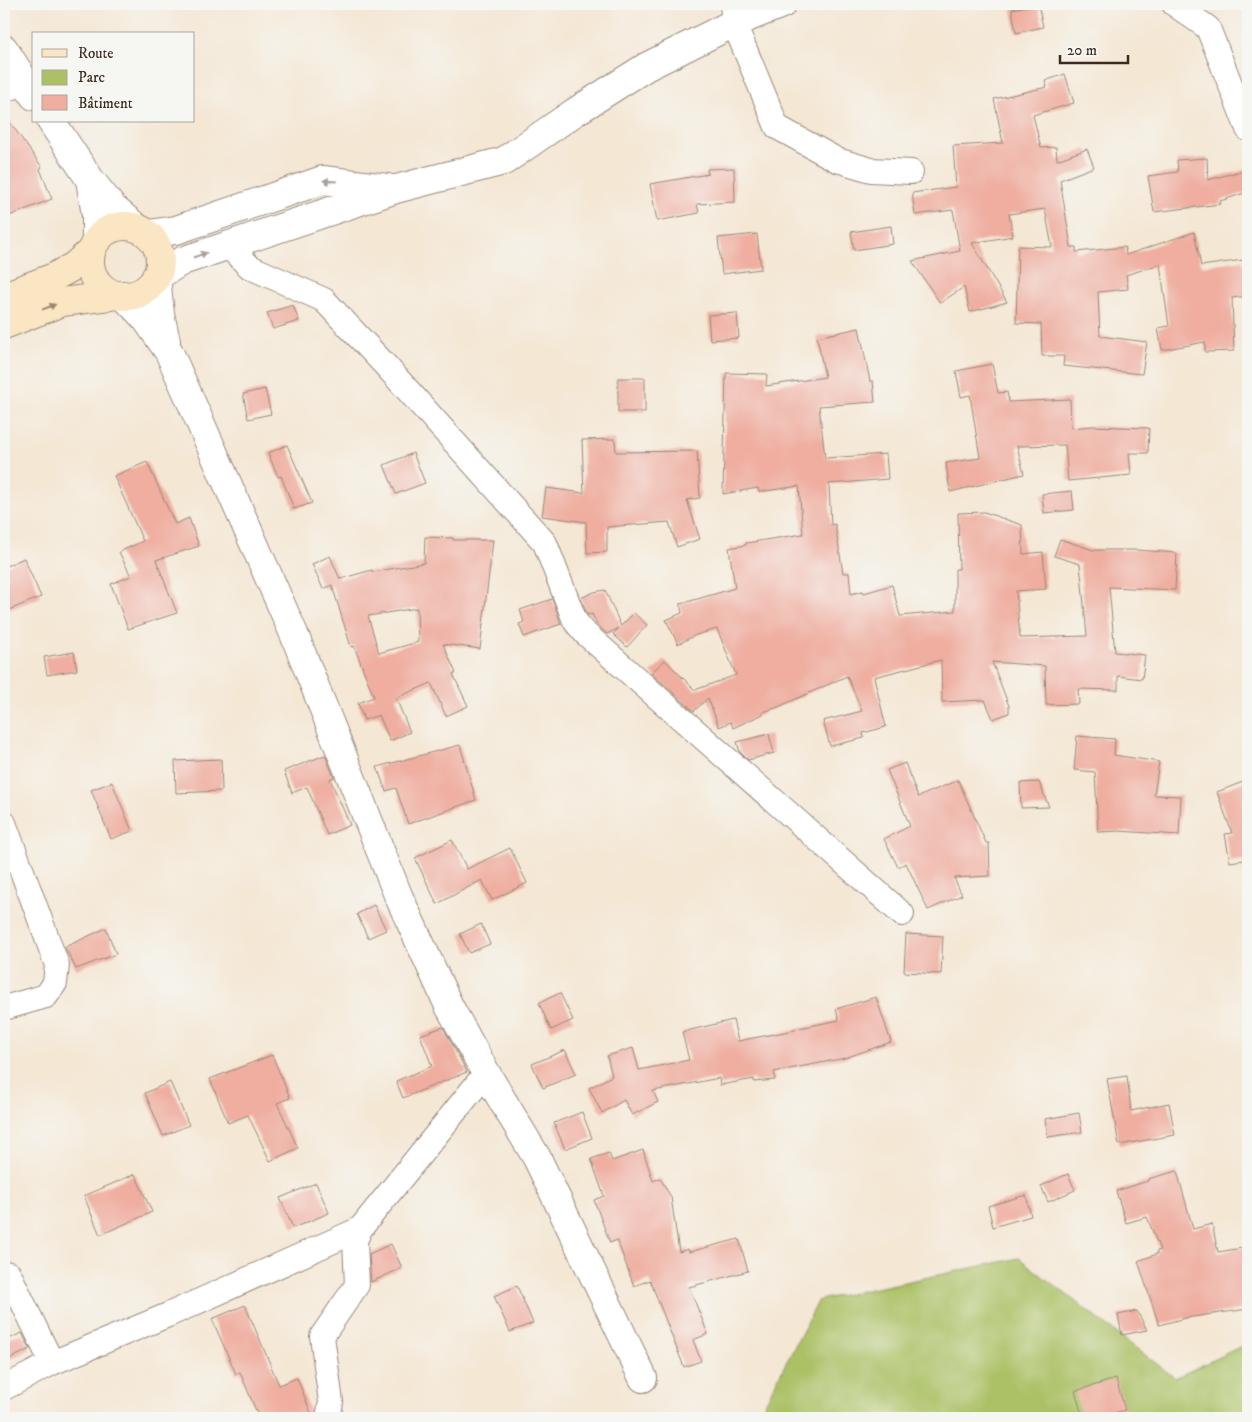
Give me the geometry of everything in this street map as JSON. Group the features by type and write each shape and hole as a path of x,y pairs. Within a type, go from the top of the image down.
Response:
{"main road":[{"path":"4,296 54,277 74,266 104,233 114,228 126,226 142,231 155,243 159,254 160,265 156,277 149,286 139,292 62,302 4,325"},
{"path":"94,246 90,263 92,274 98,284 107,291 120,295"}],"street":[{"path":"644,1378 537,1158 486,1073 449,1006 398,895 294,634 169,352 160,314 156,277 182,261 396,189 504,162 576,112 733,13 782,4"},
{"path":"1174,4 1208,28 1248,129"},
{"path":"733,13 777,127 837,160 871,170 911,172"},
{"path":"4,49 21,89"},
{"path":"52,122 89,178 114,208 142,231 176,230 323,180 396,189"},
{"path":"89,178 96,215 94,246"},
{"path":"228,246 250,267 324,300 545,543 575,621 586,634 902,914"},
{"path":"120,295 146,319 169,352"},
{"path":"4,823 56,964 55,983 46,996 4,1008"},
{"path":"328,1418 331,1402 322,1336 357,1285 355,1240 360,1229 486,1073"},
{"path":"4,1388 52,1363 168,1315 360,1229"},
{"path":"4,1273 9,1274 52,1363"}],"green space":[{"path":"1019,1258 1175,1378 1248,1343 1248,1418 757,1418 819,1300"}],"building":[{"path":"1038,4 1043,27 1016,33 1012,9"},
{"path":"1065,74 1074,103 1033,115 1041,148 1056,147 1057,160 1087,149 1094,167 1060,180 1071,247 1076,247 1076,252 1125,247 1126,255 1194,232 1201,266 1243,260 1248,296 1232,298 1234,351 1205,352 1205,342 1162,350 1158,328 1169,326 1160,264 1126,275 1128,289 1098,292 1100,336 1147,342 1142,374 1063,366 1064,356 1042,356 1041,324 1016,323 1018,246 1052,247 1045,209 1009,214 1013,236 972,243 1007,302 970,312 964,287 940,303 912,261 960,251 953,210 915,215 912,193 956,187 953,146 1003,143 994,99 1047,87 1045,81"},
{"path":"4,114 42,167 40,169 52,199 4,218"},
{"path":"1207,158 1208,180 1248,169 1248,192 1220,201 1221,204 1154,212 1148,176 1178,172 1177,160"},
{"path":"734,168 735,202 697,204 699,213 657,221 650,184 708,174 707,169"},
{"path":"891,226 893,244 854,250 851,232"},
{"path":"757,234 761,269 722,274 718,238"},
{"path":"293,305 299,321 273,329 267,313"},
{"path":"737,313 739,338 710,340 708,315"},
{"path":"859,328 870,381 873,381 875,402 819,406 825,458 886,454 888,479 829,484 831,525 835,524 843,573 849,573 851,594 863,591 864,593 892,585 900,616 955,611 955,569 959,569 958,513 984,512 1022,525 1023,554 1043,552 1046,589 1016,591 1020,638 1087,636 1080,564 1054,556 1060,539 1093,550 1137,550 1177,553 1175,590 1109,587 1115,652 1145,655 1142,679 1118,676 1118,690 1078,689 1079,704 1046,705 1045,666 992,662 1009,706 1009,713 993,719 985,700 942,702 941,660 874,677 886,727 863,733 864,738 830,746 823,721 862,711 847,676 763,712 763,714 733,728 731,722 719,727 708,698 694,711 651,673 665,660 695,690 736,675 717,629 696,635 678,644 666,620 682,613 680,604 735,588 729,548 746,545 746,543 803,534 799,486 759,492 758,488 723,494 726,373 767,374 766,386 825,377 817,337"},
{"path":"992,364 998,393 1007,392 1009,402 1070,399 1071,428 1092,426 1149,428 1148,453 1129,453 1131,475 1068,481 1065,445 1017,446 1024,474 950,492 946,463 980,458 970,395 961,397 956,371"},
{"path":"618,378 645,378 645,412 618,412"},
{"path":"265,389 271,414 248,419 243,394"},
{"path":"615,439 616,452 697,451 700,498 687,500 700,539 677,547 669,522 607,527 607,552 587,553 586,522 542,516 546,488 584,493 582,440"},
{"path":"287,445 312,503 294,509 281,476 278,477 268,453"},
{"path":"413,453 425,483 396,494 384,465"},
{"path":"147,462 175,524 189,518 199,546 156,560 177,613 128,629 111,584 131,576 119,552 143,541 114,476"},
{"path":"1072,491 1074,510 1044,513 1042,494"},
{"path":"425,537 453,538 453,540 493,540 480,649 443,644 456,673 453,674 468,706 446,716 431,683 396,698 410,732 390,741 379,715 364,720 358,703 374,697 354,646 351,647 332,585 323,589 312,564 330,556 340,579 372,570 373,572 424,563","holes":["417,608 418,642 379,653 368,616"]},
{"path":"24,558 41,597 4,612 4,567"},
{"path":"605,590 621,626 634,613 647,625 627,647 613,634 619,628 607,634 597,625 592,614 587,614 581,598 594,592"},
{"path":"552,599 561,624 524,637 519,624 524,622 520,610"},
{"path":"74,652 77,670 47,675 44,657"},
{"path":"769,734 774,753 748,760 740,752 737,742"},
{"path":"1077,736 1115,739 1114,755 1159,762 1154,795 1181,796 1179,835 1119,831 1098,832 1095,772 1074,770"},
{"path":"460,745 476,800 408,824 396,788 386,791 377,767"},
{"path":"325,755 334,777 330,779 350,825 327,835 307,787 292,793 284,771"},
{"path":"221,759 222,791 176,793 175,761"},
{"path":"905,763 918,797 958,780 986,843 989,843 990,876 954,878 962,895 928,910 906,863 898,867 884,839 910,826 887,770"},
{"path":"1248,780 1247,871 1243,860 1230,862 1225,834 1232,833 1217,792"},
{"path":"112,782 132,831 111,839 91,790"},
{"path":"1039,782 1049,807 1021,808 1020,783"},
{"path":"452,840 467,869 510,848 527,883 492,900 482,880 437,904 415,858"},
{"path":"374,905 386,930 368,938 357,914"},
{"path":"481,924 490,944 469,953 460,934"},
{"path":"106,928 116,954 76,969 65,947"},
{"path":"906,934 943,936 941,974 904,972"},
{"path":"560,993 573,1020 551,1030 539,1003"},
{"path":"876,997 891,1042 845,1058 774,1072 775,1080 754,1082 754,1079 720,1085 719,1078 653,1091 658,1102 632,1115 624,1100 602,1113 589,1088 612,1076 607,1056 633,1048 639,1070 689,1060 682,1032 733,1020 738,1041 839,1020 836,1009"},
{"path":"443,1027 467,1072 403,1098 396,1081 432,1066 420,1035"},
{"path":"565,1050 576,1074 543,1088 532,1064"},
{"path":"272,1055 290,1098 277,1103 298,1148 270,1161 248,1115 228,1123 210,1079"},
{"path":"1127,1076 1131,1111 1169,1103 1175,1135 1119,1145 1107,1079"},
{"path":"170,1082 189,1125 163,1136 145,1093"},
{"path":"582,1112 592,1138 565,1149 554,1123"},
{"path":"1079,1113 1082,1132 1048,1137 1045,1119"},
{"path":"643,1150 653,1181 660,1178 671,1197 679,1252 688,1249 689,1252 739,1239 748,1271 689,1287 708,1334 693,1340 701,1361 684,1367 650,1280 634,1286 617,1240 610,1243 594,1200 604,1196 591,1159 609,1153 612,1161"},
{"path":"1177,1171 1193,1229 1212,1224 1218,1252 1248,1247 1248,1309 1185,1318 1159,1325 1138,1261 1157,1254 1157,1251 1160,1250 1147,1217 1126,1223 1116,1191"},
{"path":"135,1174 152,1212 100,1235 84,1196"},
{"path":"1068,1174 1075,1190 1048,1202 1041,1186"},
{"path":"316,1183 329,1213 293,1228 280,1198"},
{"path":"1026,1195 1031,1216 993,1227 988,1206"},
{"path":"391,1244 402,1268 371,1282 369,1254"},
{"path":"517,1286 533,1323 510,1332 494,1296"},
{"path":"245,1305 279,1385 297,1378 311,1413 297,1418 259,1418 240,1372 236,1374 212,1319"},
{"path":"1137,1311 1147,1330 1122,1335 1118,1315"},
{"path":"22,1333 30,1349 4,1362 4,1341"},
{"path":"1116,1379 1125,1410 1096,1418 1083,1418 1075,1391"}]}
